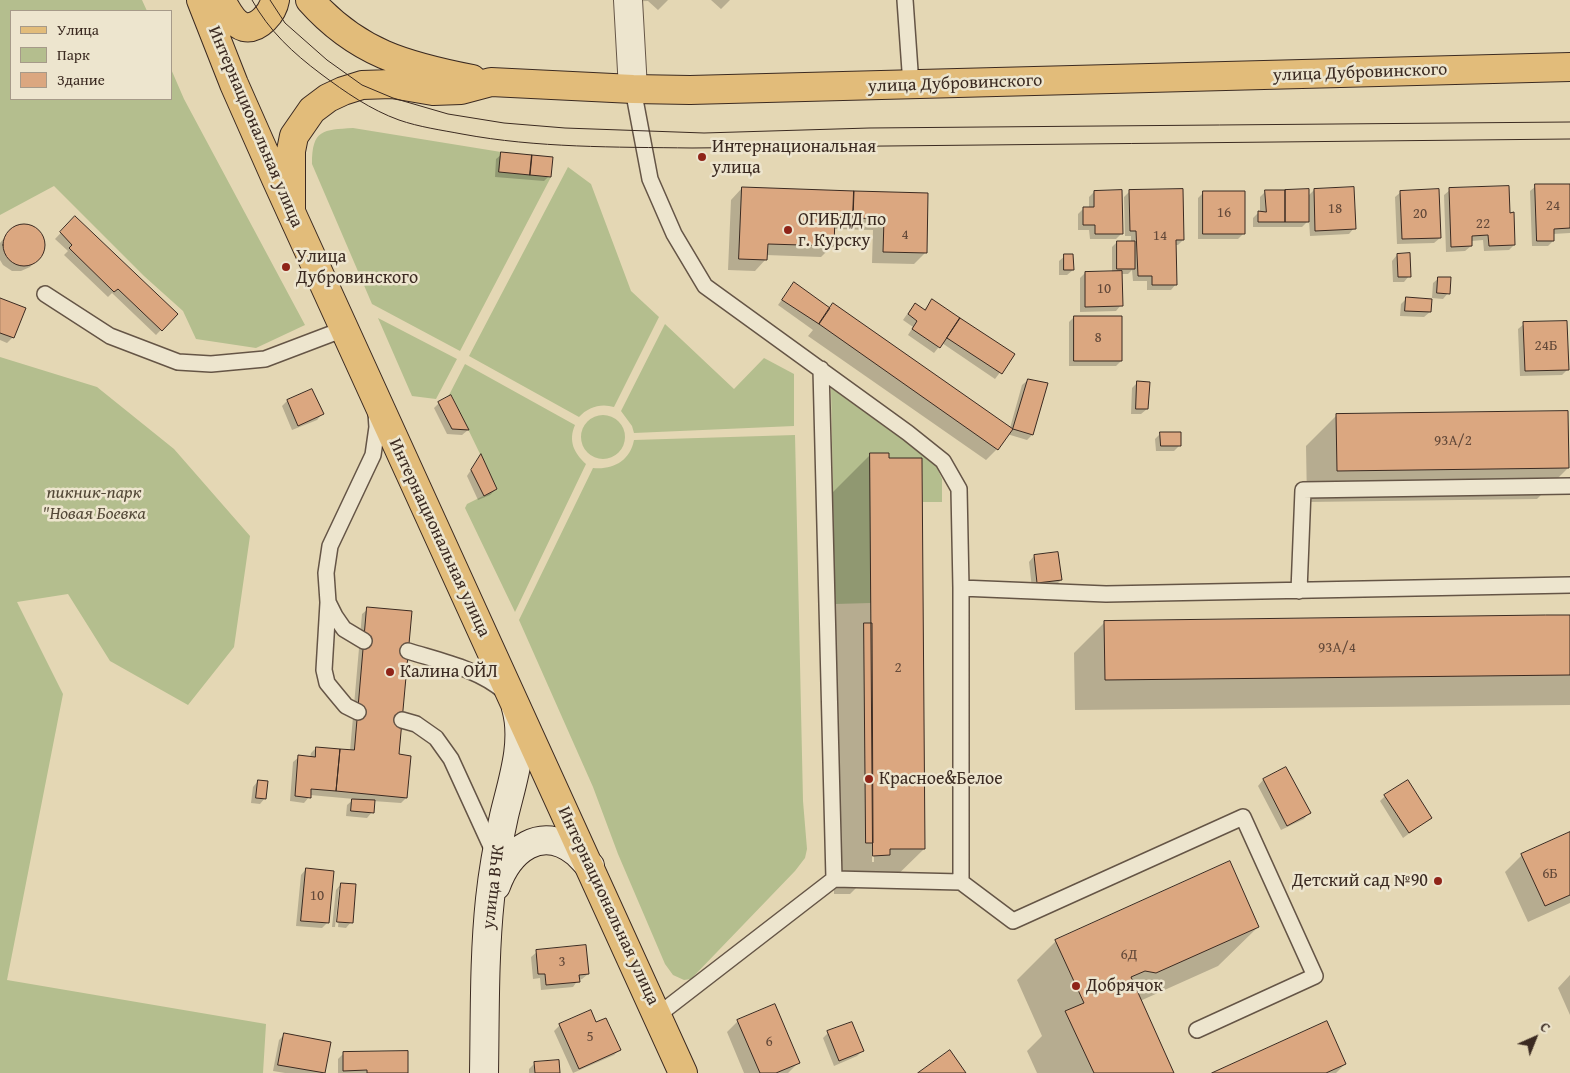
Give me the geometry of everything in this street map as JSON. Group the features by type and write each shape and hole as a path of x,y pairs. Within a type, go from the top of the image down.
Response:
{"main road":[{"name":"Интернациональная улица","path":"201,0 234,84 291,212 683,1073"},
{"path":"221,0 231,16 244,26 255,25 264,19 274,6 275,0"},
{"path":"310,0 338,27 368,48 397,61 432,71 491,82"},
{"path":"628,0 633,89"},
{"name":"улица Дубровинского","path":"291,212 291,151 294,136 312,110 328,98 362,85 392,84 433,91 461,90 491,82 633,89 700,90 1570,67"},
{"name":"улица ВЧК","path":"484,1073 485,976 490,901 496,856 518,756 519,734 514,702"},
{"path":"490,901 500,873 512,857 524,846 538,841 549,840 562,844 576,852 590,866"}],"lane":[{"path":"905,0 911,85"},
{"path":"633,89 650,179 674,234 705,286 908,433 943,461 959,489 961,882"},
{"path":"45,294 110,336 178,362 211,364 264,359 344,329"},
{"path":"821,369 834,879"},
{"path":"358,712 346,706 327,683 324,670 328,602 326,573 330,546 372,455 377,427 374,396"},
{"path":"1299,591 1303,490 1570,486"},
{"path":"961,588 1106,594 1570,585"},
{"path":"328,602 344,629 364,641"},
{"path":"408,651 481,676 498,686 514,702"},
{"path":"402,720 416,724 436,738 451,760 496,856"},
{"path":"658,1015 834,879 961,882 1013,921 1244,817 1315,976 1197,1030"}],"green space":[{"path":"0,0 142,0 147,10 10,10 10,100 172,100 172,71 184,99 305,325 256,348 196,339 183,311 144,276 54,186 0,215"},
{"path":"353,128 501,152 551,177 460,351 372,304 312,164 314,144 321,134 327,131"},
{"path":"568,167 591,184 631,291 659,317 614,407 604,405 595,407 579,417 469,356"},
{"path":"378,318 457,359 436,399 412,396"},
{"path":"665,324 734,389 764,358 794,374 794,426 634,433 632,426 621,411"},
{"name":"пикник-парк \"Новая Боевка","path":"0,357 97,387 174,449 250,536 234,647 188,705 110,661 68,594 17,602 63,694 7,980 266,1024 263,1073 0,1073"},
{"path":"465,364 575,425 572,436 573,446 578,456 586,464 515,612 465,508 467,504 497,489 452,396 448,397"},
{"path":"831,388 935,463 942,479 942,502 923,502 922,458 889,458 888,453 870,453 871,603 835,604"},
{"path":"607,415 619,421 624,428 624,446 619,453 612,458 599,459 591,456 584,449 581,433 584,425 591,418"},
{"path":"795,435 803,801 807,849 805,858 795,871 691,979 684,980 673,975 665,964 618,854 593,787 519,620 593,468 614,466 620,463 629,454 634,440"}],"building":[{"path":"501,152 532,155 530,175 499,172"},
{"path":"532,155 553,157 551,177 530,175"},
{"path":"1535,184 1570,184 1570,228 1554,229 1554,241 1537,241"},
{"path":"1509,186 1510,213 1514,212 1515,245 1489,246 1488,235 1472,236 1472,246 1451,247 1449,188"},
{"name":"ОГИБДД по г. Курску","path":"742,187 854,191 853,218 835,217 834,246 768,244 767,260 739,259"},
{"path":"1354,187 1356,229 1315,231 1314,189"},
{"path":"1183,189 1184,240 1176,240 1177,285 1152,285 1152,276 1138,276 1136,231 1130,231 1129,190"},
{"path":"1309,189 1309,222 1285,222 1285,190"},
{"path":"1439,189 1441,238 1402,239 1400,191"},
{"path":"1122,190 1123,234 1095,234 1095,225 1083,225 1083,207 1094,207 1094,191"},
{"path":"1265,190 1285,190 1285,222 1258,222 1258,211 1266,212"},
{"path":"854,191 928,193 927,253 883,252 884,219 853,218"},
{"path":"1203,191 1245,191 1245,234 1203,234"},
{"path":"75,216 178,314 162,331 118,289 114,292 69,248 72,245 60,232"},
{"path":"20,224 28,224 39,230 45,245 39,260 28,266 20,266 9,260 3,249 3,241 9,230"},
{"path":"1117,241 1135,241 1135,269 1117,269"},
{"path":"1410,253 1411,277 1398,277 1397,254"},
{"path":"1064,254 1073,254 1074,270 1064,270"},
{"path":"1122,271 1123,306 1085,307 1085,272"},
{"path":"1438,277 1451,277 1450,294 1437,293"},
{"path":"794,282 830,308 819,324 782,300"},
{"path":"1406,297 1432,299 1431,312 1405,311"},
{"path":"0,298 26,308 14,338 0,333"},
{"path":"932,299 960,318 940,348 912,329 917,321 908,314 915,303 925,310"},
{"path":"833,303 1013,429 998,450 819,324"},
{"path":"1074,316 1122,316 1122,361 1074,361"},
{"path":"960,318 1015,354 1002,374 947,338"},
{"path":"1567,321 1569,370 1525,371 1523,322"},
{"path":"1028,379 1048,383 1033,435 1013,429"},
{"path":"1137,381 1150,382 1148,409 1136,409"},
{"path":"312,389 324,414 298,426 287,400"},
{"path":"451,395 469,430 452,429 438,402"},
{"path":"1568,411 1569,468 1337,471 1336,414"},
{"path":"1160,432 1181,432 1181,446 1161,446"},
{"path":"870,453 889,453 889,458 922,458 925,849 890,849 890,855 873,856"},
{"path":"481,454 497,489 484,496 471,470"},
{"path":"1058,552 1062,580 1037,583 1034,555"},
{"path":"367,607 412,611 399,754 411,756 407,798 336,791 340,749 354,750"},
{"path":"1570,615 1570,675 1105,680 1104,621"},
{"path":"864,623 872,623 873,843 866,843"},
{"path":"316,747 340,749 336,791 311,789 311,798 295,796 298,755 315,757"},
{"path":"1286,767 1311,813 1287,826 1263,779"},
{"path":"258,780 268,781 266,799 256,798"},
{"path":"1408,780 1432,818 1409,833 1384,795"},
{"path":"352,799 375,800 374,813 351,811"},
{"path":"1570,832 1570,895 1545,906 1521,854"},
{"path":"1230,861 1259,927 1156,973 1145,971 1131,977 1174,1073 1094,1073 1065,1011 1084,1003 1055,940"},
{"path":"306,868 334,871 329,923 301,921"},
{"path":"341,883 356,884 353,923 337,922"},
{"path":"586,945 589,974 579,975 580,982 546,985 545,974 538,974 536,950"},
{"path":"775,1004 800,1063 776,1073 760,1073 737,1020"},
{"path":"591,1010 596,1022 606,1018 621,1050 579,1069 559,1024"},
{"path":"1327,1021 1346,1064 1326,1073 1212,1073"},
{"path":"852,1022 864,1051 839,1061 827,1031"},
{"path":"284,1033 331,1042 325,1073 278,1065"},
{"path":"950,1050 966,1073 918,1073"},
{"path":"408,1051 408,1073 367,1073 367,1070 343,1071 343,1052"},
{"path":"559,1060 560,1073 535,1073 534,1062"}],"tram line":[{"path":"252,0 266,22 291,50 330,81 368,106 414,125 490,139 576,146 692,148 1570,139"},
{"path":"270,0 285,23 327,60 362,85 393,98 448,114 504,123 565,128 704,133 869,128 1570,122"}],"place":[{"name":"Интернациональная улица","path":"702,157"},
{"name":"ОГИБДД по г. Курску","path":"788,230"},
{"name":"Улица Дубровинского","path":"286,267"},
{"name":"Калина ОЙЛ","path":"390,672"},
{"name":"Красное&Белое","path":"869,779"},
{"name":"Детский сад №90","path":"1438,881"},
{"name":"Добрячок","path":"1076,986"}]}
